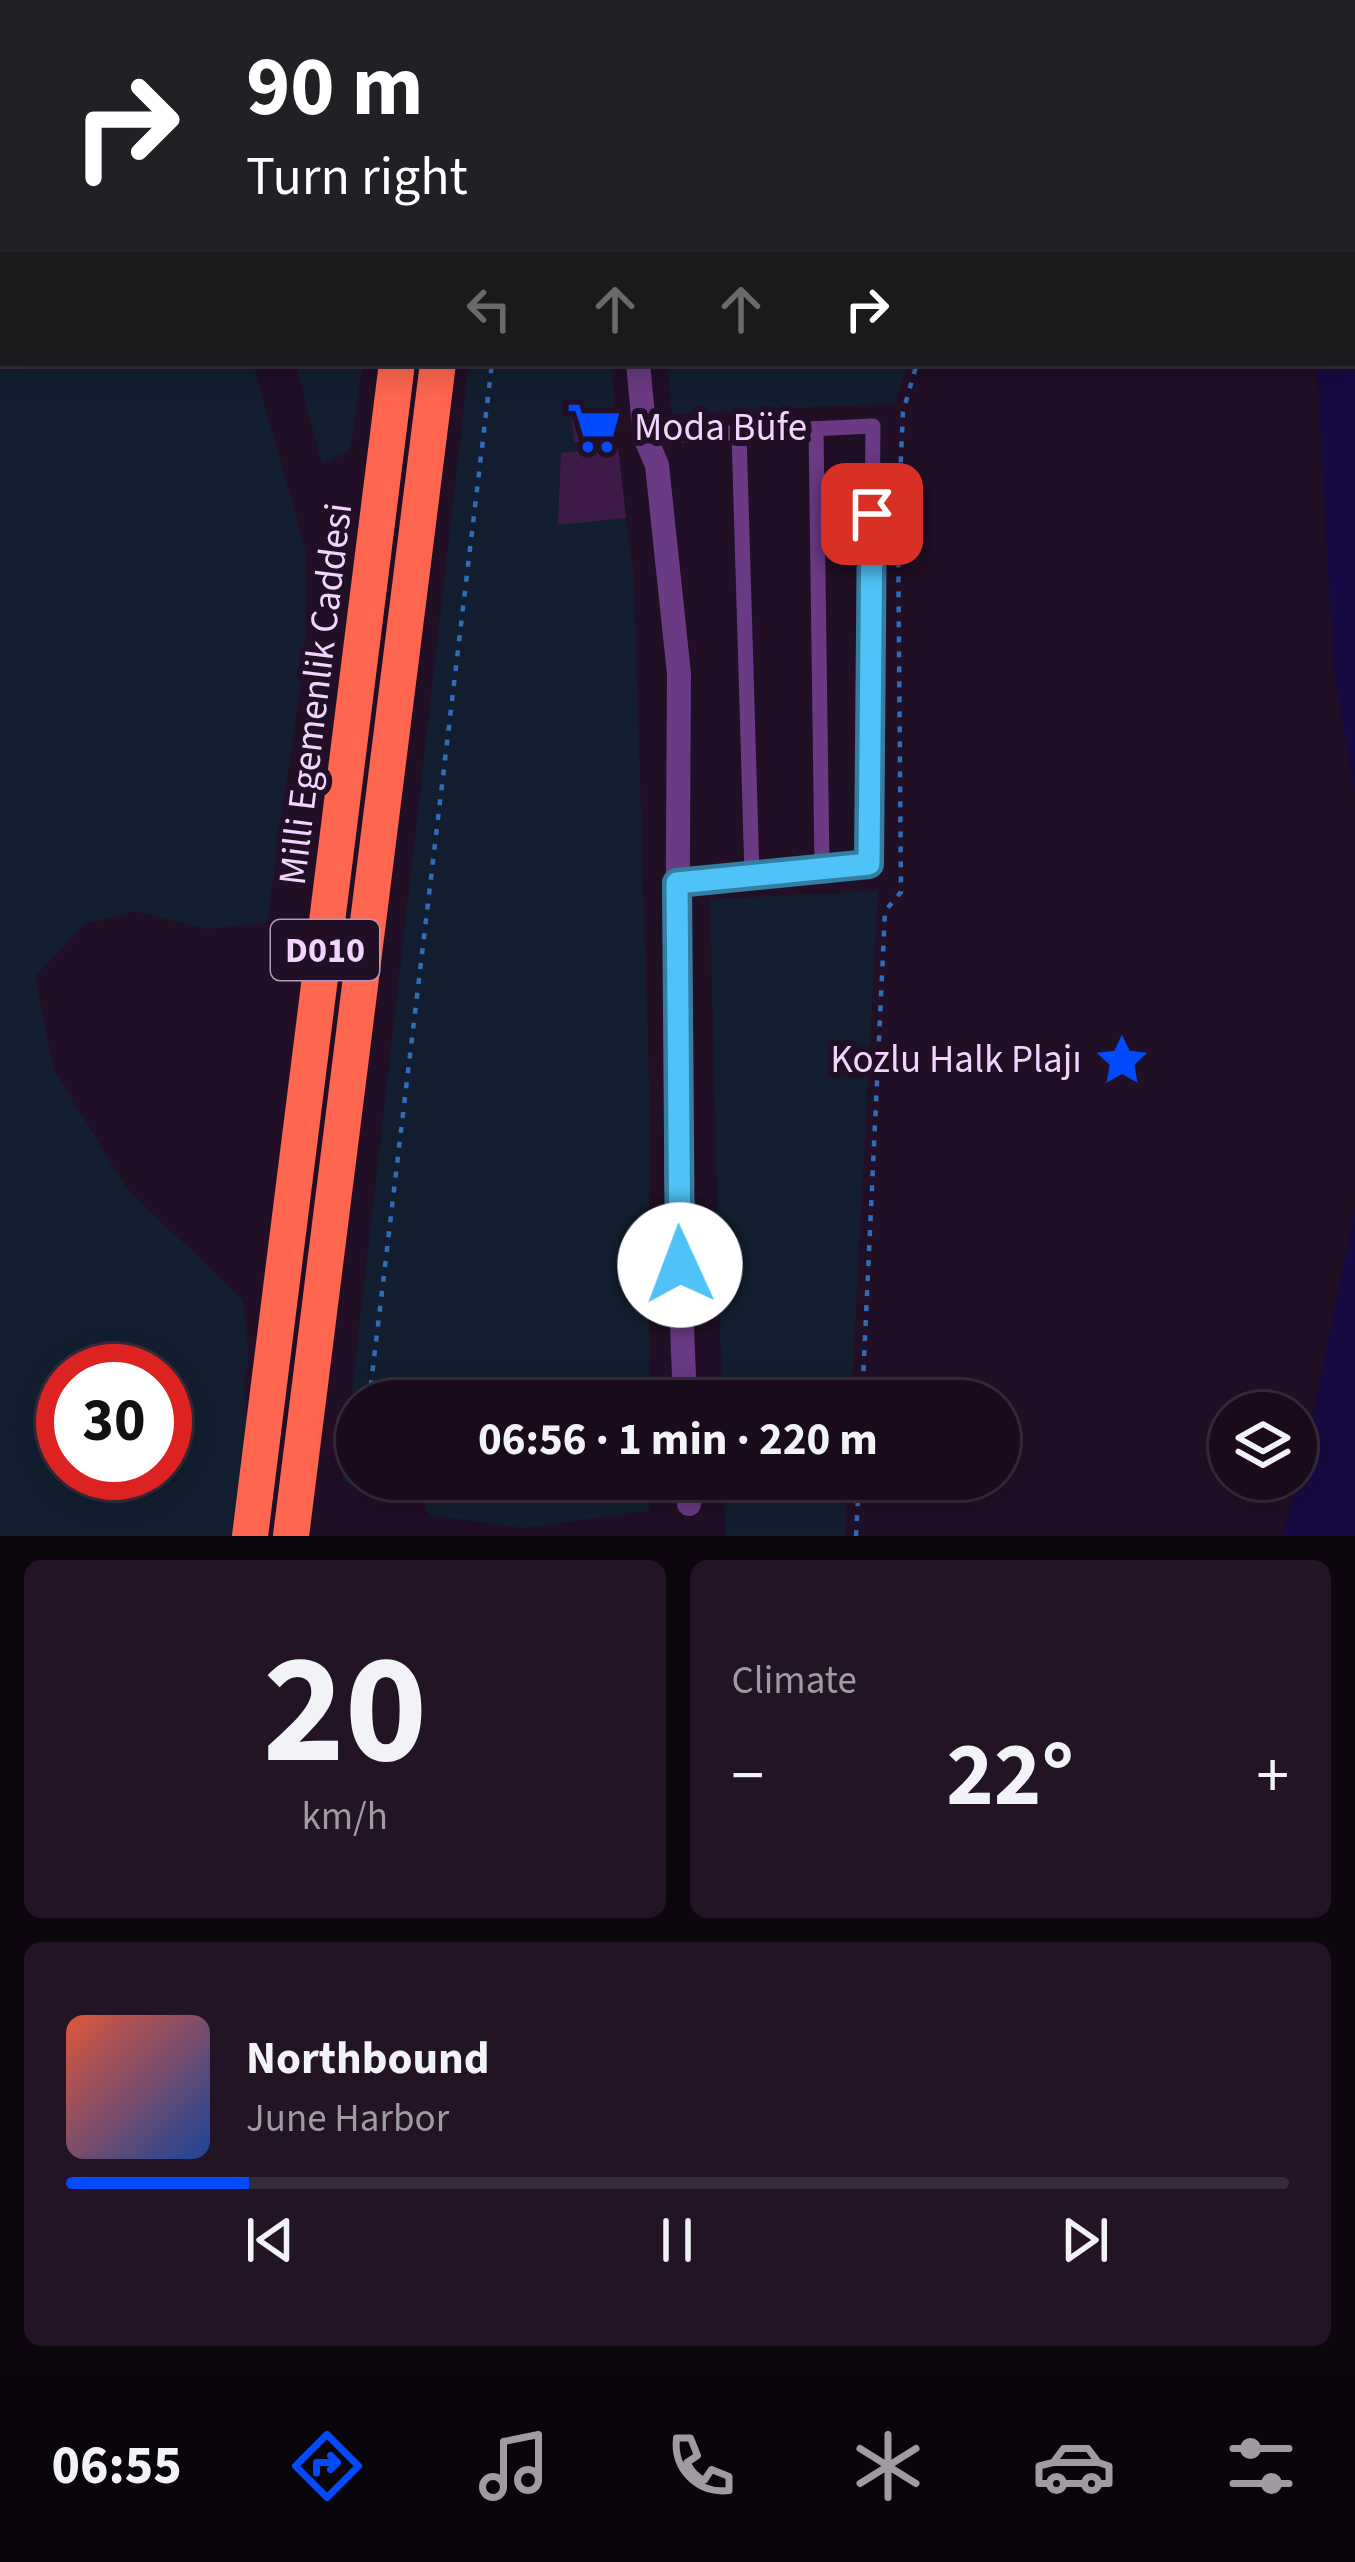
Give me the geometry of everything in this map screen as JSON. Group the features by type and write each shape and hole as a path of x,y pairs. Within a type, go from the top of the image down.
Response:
{"highway":[{"name":"Milli Egemenlik Caddesi","path":"250,1536 398,366"},
{"name":"Milli Egemenlik Caddesi","path":"291,1536 438,366"}],"street":[{"path":"638,366 645,437 657,465 679,674 676,1175 684,1380"}],"lane":[{"path":"645,437 873,426 869,864 677,883"},
{"path":"816,429 822,868"},
{"path":"739,433 752,875"}],"path":[{"path":"371,1380 492,366"},
{"path":"863,1380 885,911 901,892 898,525 903,412 915,366"},
{"path":"856,1536 858,1500"}],"shaded area":[{"path":"0,366 254,366 306,552 305,652 267,923 206,929 133,911 84,924 35,977 53,1068 127,1189 243,1300 249,1357 244,1383 248,1454 231,1536 0,1536"},
{"path":"297,366 363,366 350,450 322,464"},
{"path":"469,366 612,366 615,442 634,579 649,1080 649,1380 353,1380"},
{"path":"667,366 907,366 895,403 672,414"},
{"path":"1317,366 1355,366 1355,792 1333,666"},
{"path":"878,891 852,1380 721,1380 710,899"},
{"path":"1355,1210 1355,1536 1282,1536 1292,1500 1317,1500 1317,1393"},
{"path":"423,1500 649,1500 649,1511 523,1528 429,1515"},
{"path":"724,1500 846,1500 845,1536 725,1536"}],"building":[{"name":"Moda Büfe","path":"571,412 616,414 615,442 574,442"},
{"path":"618,447 626,518 558,525 561,453"}],"place":[{"name":"Moda Büfe","path":"594,428"},
{"name":"Kozlu Halk Plajı","path":"1122,1060"}],"route":[{"path":"680,1265 677,883 869,864 872,514"}]}
